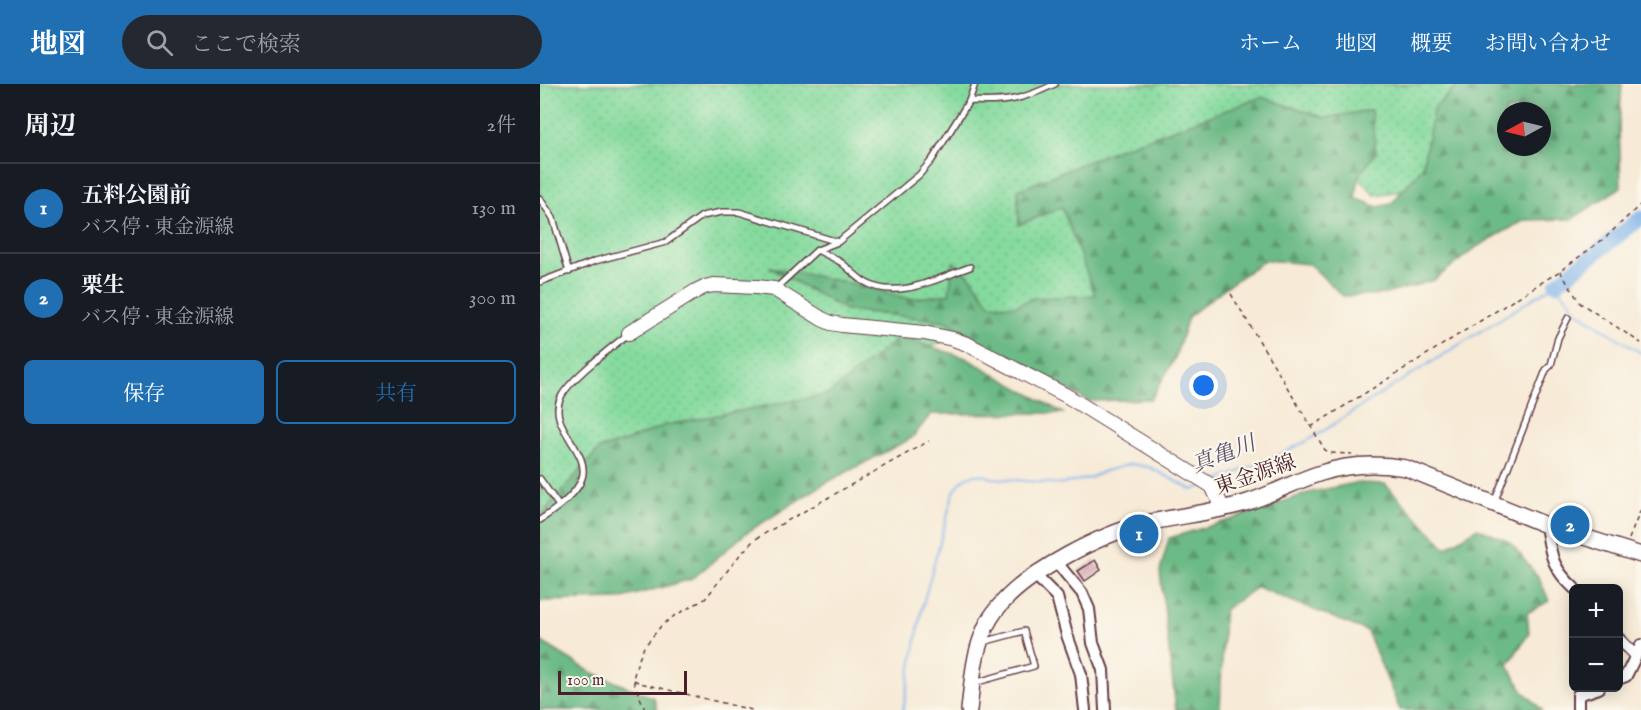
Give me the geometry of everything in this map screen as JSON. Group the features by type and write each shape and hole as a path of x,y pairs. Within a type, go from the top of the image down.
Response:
{"main road":[{"name":"東金源線","path":"969,710 976,657 983,632 1000,604 1035,575 1092,543 1132,527 1223,509 1262,498 1320,473 1355,465 1386,464 1406,468 1546,525 1641,555"}],"street":[{"path":"629,333 704,287 714,285 774,289 831,323 939,335 954,339 982,351 1067,396 1212,486 1223,509"},
{"path":"1546,525 1550,550 1557,572 1570,584"},
{"path":"1059,561 1062,569 1082,593 1089,609 1094,643 1102,670 1105,710"},
{"path":"1035,575 1057,597 1081,674 1085,710"},
{"path":"1623,643 1635,656"},
{"path":"1623,677 1626,676 1641,645"},
{"path":"1578,710 1578,695 1586,692"}],"lane":[{"path":"774,289 817,250 838,242 919,175 932,159 969,101 975,84"},
{"path":"969,101 1004,102 1032,95 1055,84"},
{"path":"540,199 553,218 569,272"},
{"path":"540,282 595,261 666,242 702,216 722,212 739,212 838,242"},
{"path":"817,250 839,261 863,281 879,288 894,290 914,286 970,267"},
{"path":"1494,505 1546,370 1551,365 1558,338 1568,318"},
{"path":"540,520 559,506 577,488 582,478 583,466 559,420 558,408 561,397 572,382 629,333"},
{"path":"540,479 559,506"},
{"path":"973,683 1034,666 1024,631 980,643"}],"path":[{"path":"1311,427 1560,271 1606,237 1641,204"},
{"path":"1560,271 1581,303 1641,343"},
{"path":"1231,294 1325,450 1338,454 1350,454 1364,459 1367,465"},
{"path":"645,710 633,679 644,646 653,634 674,616 705,599 754,540 929,441"},
{"path":"1625,550 1641,509"},
{"path":"633,679 640,683 752,710"}],"green space":[{"path":"540,84 1524,84 1512,102 1497,102 1497,152 1442,184 1375,195 1322,137 1113,299 938,343 783,422 540,584"},
{"path":"1459,84 1622,84 1619,126 1621,187 1572,219 1525,220 1478,246 1434,280 1386,294 1343,296 1309,264 1265,260 1188,317 1175,358 1151,399 1088,401 946,321 846,310 769,267 855,284 909,299 949,294 953,262 972,278 990,304 1014,306 1034,298 1095,295 1062,207 1019,225 1018,190 1113,151 1262,97 1326,118 1371,110 1376,152 1360,174 1355,198 1378,207 1391,204 1422,168 1434,108"},
{"path":"900,337 966,358 1063,413 931,414 912,438 822,485 746,533 692,579 619,599 540,601 540,516 599,449 666,425 829,394"},
{"path":"1355,483 1385,484 1446,548 1478,528 1510,542 1539,578 1549,601 1527,613 1529,633 1508,665 1523,691 1542,710 1400,710 1367,631 1257,587 1224,610 1220,710 1176,710 1160,571 1169,538 1308,493"},
{"path":"540,641 589,671 654,698 657,710 540,710"}],"building":[{"path":"1095,560 1101,570 1085,581 1078,571"}],"waterway":[{"name":"真亀川","path":"1556,284 1641,218"},
{"name":"真亀川","path":"1214,482 1281,454 1314,437 1556,284 1579,313 1641,353"},
{"name":"真亀川","path":"903,710 922,608 953,494 964,479 979,475 1061,484 1090,478 1131,464 1149,467 1193,490 1203,486"}],"place":[{"name":"栗生","path":"1570,525"},
{"name":"五料公園前","path":"1139,534"}]}
